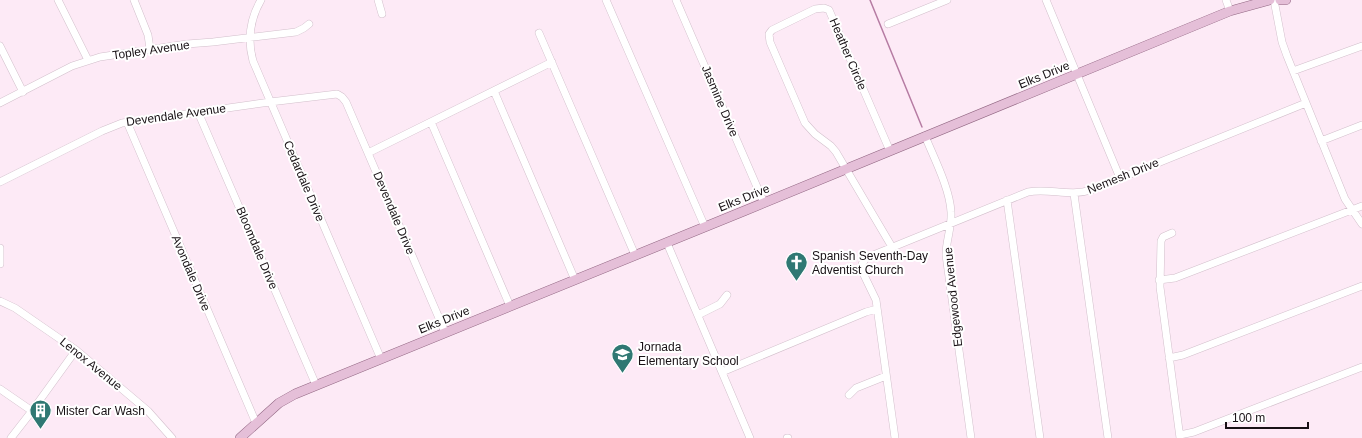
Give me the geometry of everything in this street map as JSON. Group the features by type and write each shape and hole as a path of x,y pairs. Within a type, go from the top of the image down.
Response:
{"main road":[{"name":"Elks Drive","path":"240,438 286,398 316,385 667,243 1230,11 1270,0"},
{"path":"1280,0 1286,0"}],"street":[{"path":"58,0 88,60"},
{"path":"134,0 148,34 150,49"},
{"name":"Cedardale Drive","path":"261,0 253,17 249,38 253,61 381,359"},
{"path":"378,0 382,14"},
{"path":"606,0 705,227"},
{"name":"Jasmine Drive","path":"676,0 764,203"},
{"path":"888,24 947,0"},
{"path":"1046,0 1120,178"},
{"path":"1226,0 1230,11"},
{"path":"1274,0 1283,47 1345,199 1362,224"},
{"name":"Heather Circle","path":"846,169 834,149 815,134 805,123 769,40 769,34 772,30 815,9 824,8 830,12 890,151"},
{"name":"Topley Avenue","path":"0,104 68,68 88,60 150,49 298,31 309,24"},
{"path":"539,33 635,255"},
{"path":"0,46 23,92"},
{"path":"1293,71 1362,46"},
{"path":"368,152 552,62"},
{"path":"494,91 575,280"},
{"name":"Devendale Avenue","path":"0,182 102,131 127,122 332,94 341,96"},
{"name":"Devendale Drive","path":"341,96 346,102 445,332"},
{"name":"Nemesh Drive","path":"895,438 874,294 862,274 862,264 868,257 1032,191 1074,194 1087,192 1306,103"},
{"name":"Bloomdale Drive","path":"198,112 316,385"},
{"name":"Avondale Drive","path":"127,122 256,423"},
{"path":"431,122 510,306"},
{"path":"1321,141 1362,125"},
{"name":"Edgewood Avenue","path":"925,136 948,194 951,212 946,244 946,260 971,438"},
{"path":"846,169 892,247"},
{"path":"1074,194 1108,438"},
{"path":"1007,200 1040,438"},
{"path":"1159,280 1175,278 1362,206"},
{"path":"1172,232 1163,237 1161,241 1159,280 1180,436 1194,432 1362,367"},
{"path":"667,243 750,438"},
{"path":"0,248 0,264"},
{"path":"1169,358 1183,355 1362,286"},
{"path":"698,315 720,304 727,295"},
{"name":"Lenox Avenue","path":"0,301 16,308 76,350 148,411 172,438"},
{"path":"722,372 866,312 877,309"},
{"path":"11,438 76,350"},
{"path":"849,396 856,388 886,376"},
{"path":"0,389 32,411"}],"waterway":[{"path":"870,0 922,127"}],"place":[{"name":"Spanish Seventh-Day Adventist Church","path":"797,282"},
{"name":"Jornada Elementary School","path":"622,374"},
{"name":"Mister Car Wash","path":"41,430"}]}
